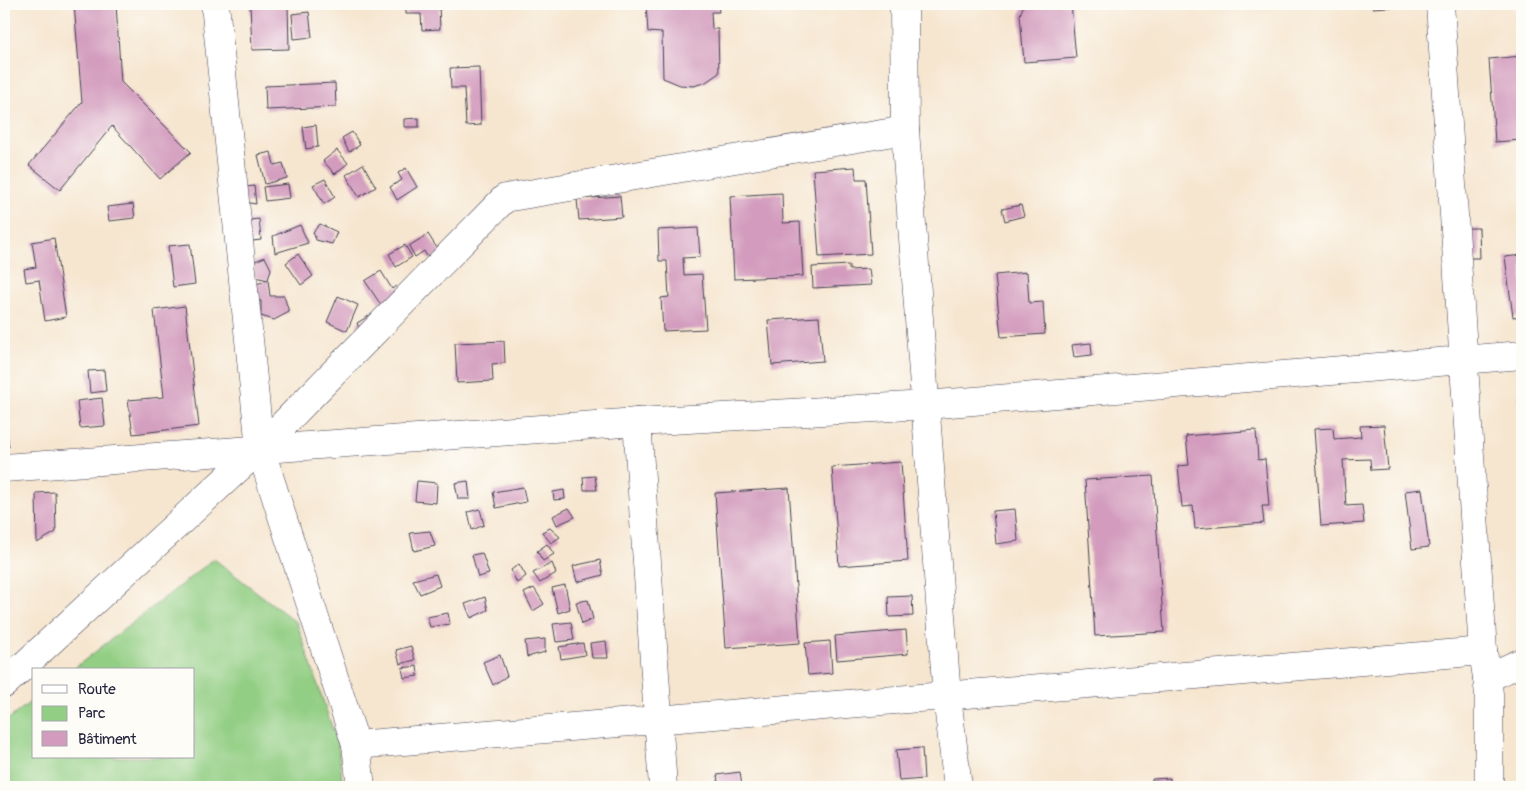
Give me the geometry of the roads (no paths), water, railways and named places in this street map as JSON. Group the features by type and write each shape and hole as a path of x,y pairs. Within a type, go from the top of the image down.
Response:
{"street":[{"path":"215,4 260,448 356,745 361,787"},
{"path":"904,4 905,130 947,697 958,787"},
{"path":"1440,4 1484,651 1489,694 1489,787"},
{"path":"4,684 260,448 504,198 905,130"},
{"path":"4,468 637,422 926,405 1522,355"},
{"path":"637,422 663,787"},
{"path":"356,745 657,722 1484,651"},
{"path":"1487,678 1522,662"}]}
